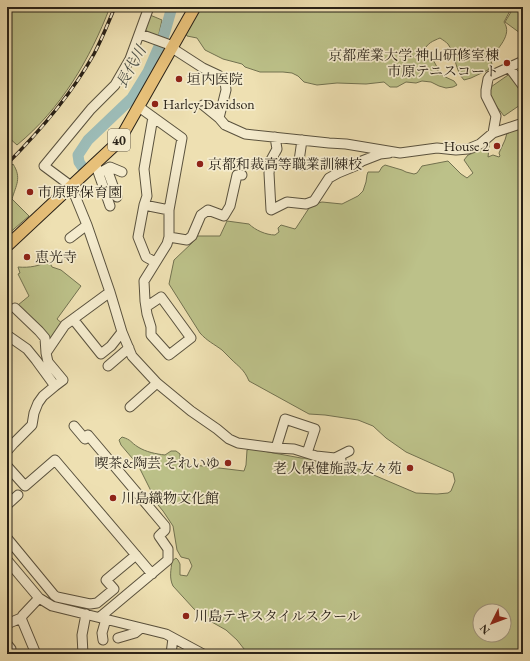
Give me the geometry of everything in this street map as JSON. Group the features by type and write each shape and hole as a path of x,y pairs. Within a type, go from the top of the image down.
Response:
{"main road":[{"name":"40","path":"7,244 114,146 139,107 171,46 195,7"}],"street":[{"path":"149,7 130,59 115,85 91,109 44,166 71,186 87,225 122,332 132,356 157,383 190,411 217,429 228,439 238,443 294,449 316,456 338,459 349,451"},
{"path":"140,34 171,46 203,68 218,75 225,81 226,90 219,118"},
{"path":"493,133 496,116 486,96 488,79 490,76 523,61"},
{"path":"509,67 523,86"},
{"path":"203,105 225,125 245,134 346,144 400,153 437,148 456,150 468,149 480,144 493,133 523,123"},
{"path":"139,107 182,138 169,210 169,237 167,244 144,280 145,301 147,314 151,327 151,335 169,356 190,338 161,297 146,306"},
{"path":"154,117 144,169 147,196 138,237 146,257 155,262"},
{"path":"275,137 277,149 271,160 270,173 271,210 288,202 306,204 314,201 328,178 355,166 362,161 380,154 394,152"},
{"path":"301,165 299,161 302,140"},
{"path":"95,163 110,206"},
{"path":"99,174 110,167 122,172"},
{"path":"107,169 116,185 117,197"},
{"path":"169,237 187,240 192,236 201,214 208,210 224,216 230,206 237,175 242,175"},
{"path":"144,205 169,210"},
{"path":"70,238 87,225"},
{"path":"46,353 65,325 110,292"},
{"path":"7,451 32,425 34,413 43,396 63,380 48,362 45,338 40,331 15,308"},
{"path":"73,319 98,357 111,346 122,332"},
{"path":"7,335 27,349 55,386"},
{"path":"108,366 129,348"},
{"path":"130,407 157,383"},
{"path":"276,448 285,419 315,428 307,453"},
{"path":"74,426 85,439 88,436 165,526 165,530 158,536 168,549 168,560 103,618 102,640"},
{"path":"7,466 25,486 55,460 152,574"},
{"path":"7,505 18,495"},
{"path":"7,538 57,597 90,604 97,603 114,589 106,580 136,555"},
{"path":"8,562 39,598 52,606 166,634 203,654"},
{"path":"7,624 21,618 39,598"},
{"path":"83,654 82,635 86,614"},
{"path":"21,618 36,654"},
{"path":"118,638 135,633 141,628"},
{"path":"171,654 173,638"},
{"path":"7,644 11,649 7,652"}],"green space":[{"path":"7,7 110,7 93,45 72,82 47,116 17,145 7,136"},
{"path":"198,7 512,7 504,22 507,32 503,42 490,59 492,64 488,70 471,78 464,80 457,68 451,48 440,38 427,46 424,51 431,56 439,74 454,81 457,85 446,88 431,82 422,81 416,83 406,82 397,87 390,87 384,82 317,85 304,82 292,73 260,72 245,67 242,64 223,59 205,50 197,38 187,36 185,32"},
{"path":"514,7 523,7 523,28 520,33 505,22"},
{"path":"150,15 162,20 158,38 143,33"},
{"path":"511,73 523,89 523,103 504,116 488,95 488,89"},
{"path":"523,124 523,654 274,654 271,650 256,654 248,654 237,640 226,630 210,621 194,609 173,586 171,577 172,561 176,558 178,560 180,564 180,575 187,576 192,566 189,559 181,557 177,550 173,526 158,505 138,465 121,445 119,440 122,437 129,440 141,449 151,452 165,455 171,451 176,451 180,454 180,461 186,464 244,471 247,450 253,448 301,458 332,459 416,493 448,493 451,491 455,481 453,473 406,452 386,438 373,426 358,420 309,414 249,381 239,366 222,350 200,333 169,284 174,260 193,242 196,236 220,236 227,221 249,224 261,232 272,235 279,232 278,228 281,225 295,229 311,205 322,202 342,204 358,196 363,191 368,172 379,172 385,165 414,174 417,173 422,166 448,161 467,178 473,173 464,160 468,155 476,152 490,139 488,157 493,155 499,157 499,153 507,133"},
{"path":"13,164 18,178 12,199 29,216 7,235 7,170"},
{"path":"49,261 52,267 61,270 81,286 57,319 64,325 50,344 18,305 29,296 18,274 20,273 18,267 34,266"}],"waterway":[{"name":"長代川","path":"83,168 79,162 78,155 88,140 132,98 148,72 164,35 172,7"}],"railway":[{"path":"7,164 43,126 75,84 94,54 115,7"}],"place":[{"name":"京都産業大学 神山研修室棟 市原テニスコート","path":"507,63"},
{"name":"垣内医院","path":"179,79"},
{"name":"Harley-Davidson","path":"155,104"},
{"name":"House 2","path":"497,146"},
{"name":"京都和裁高等職業訓練校","path":"200,164"},
{"name":"市原野保育園","path":"30,192"},
{"name":"恵光寺","path":"27,257"},
{"name":"喫茶&陶芸 それいゆ","path":"228,463"},
{"name":"老人保健施設 友々苑","path":"410,468"},
{"name":"川島織物文化館","path":"113,498"},
{"name":"川島テキスタイルスクール","path":"186,616"}]}
